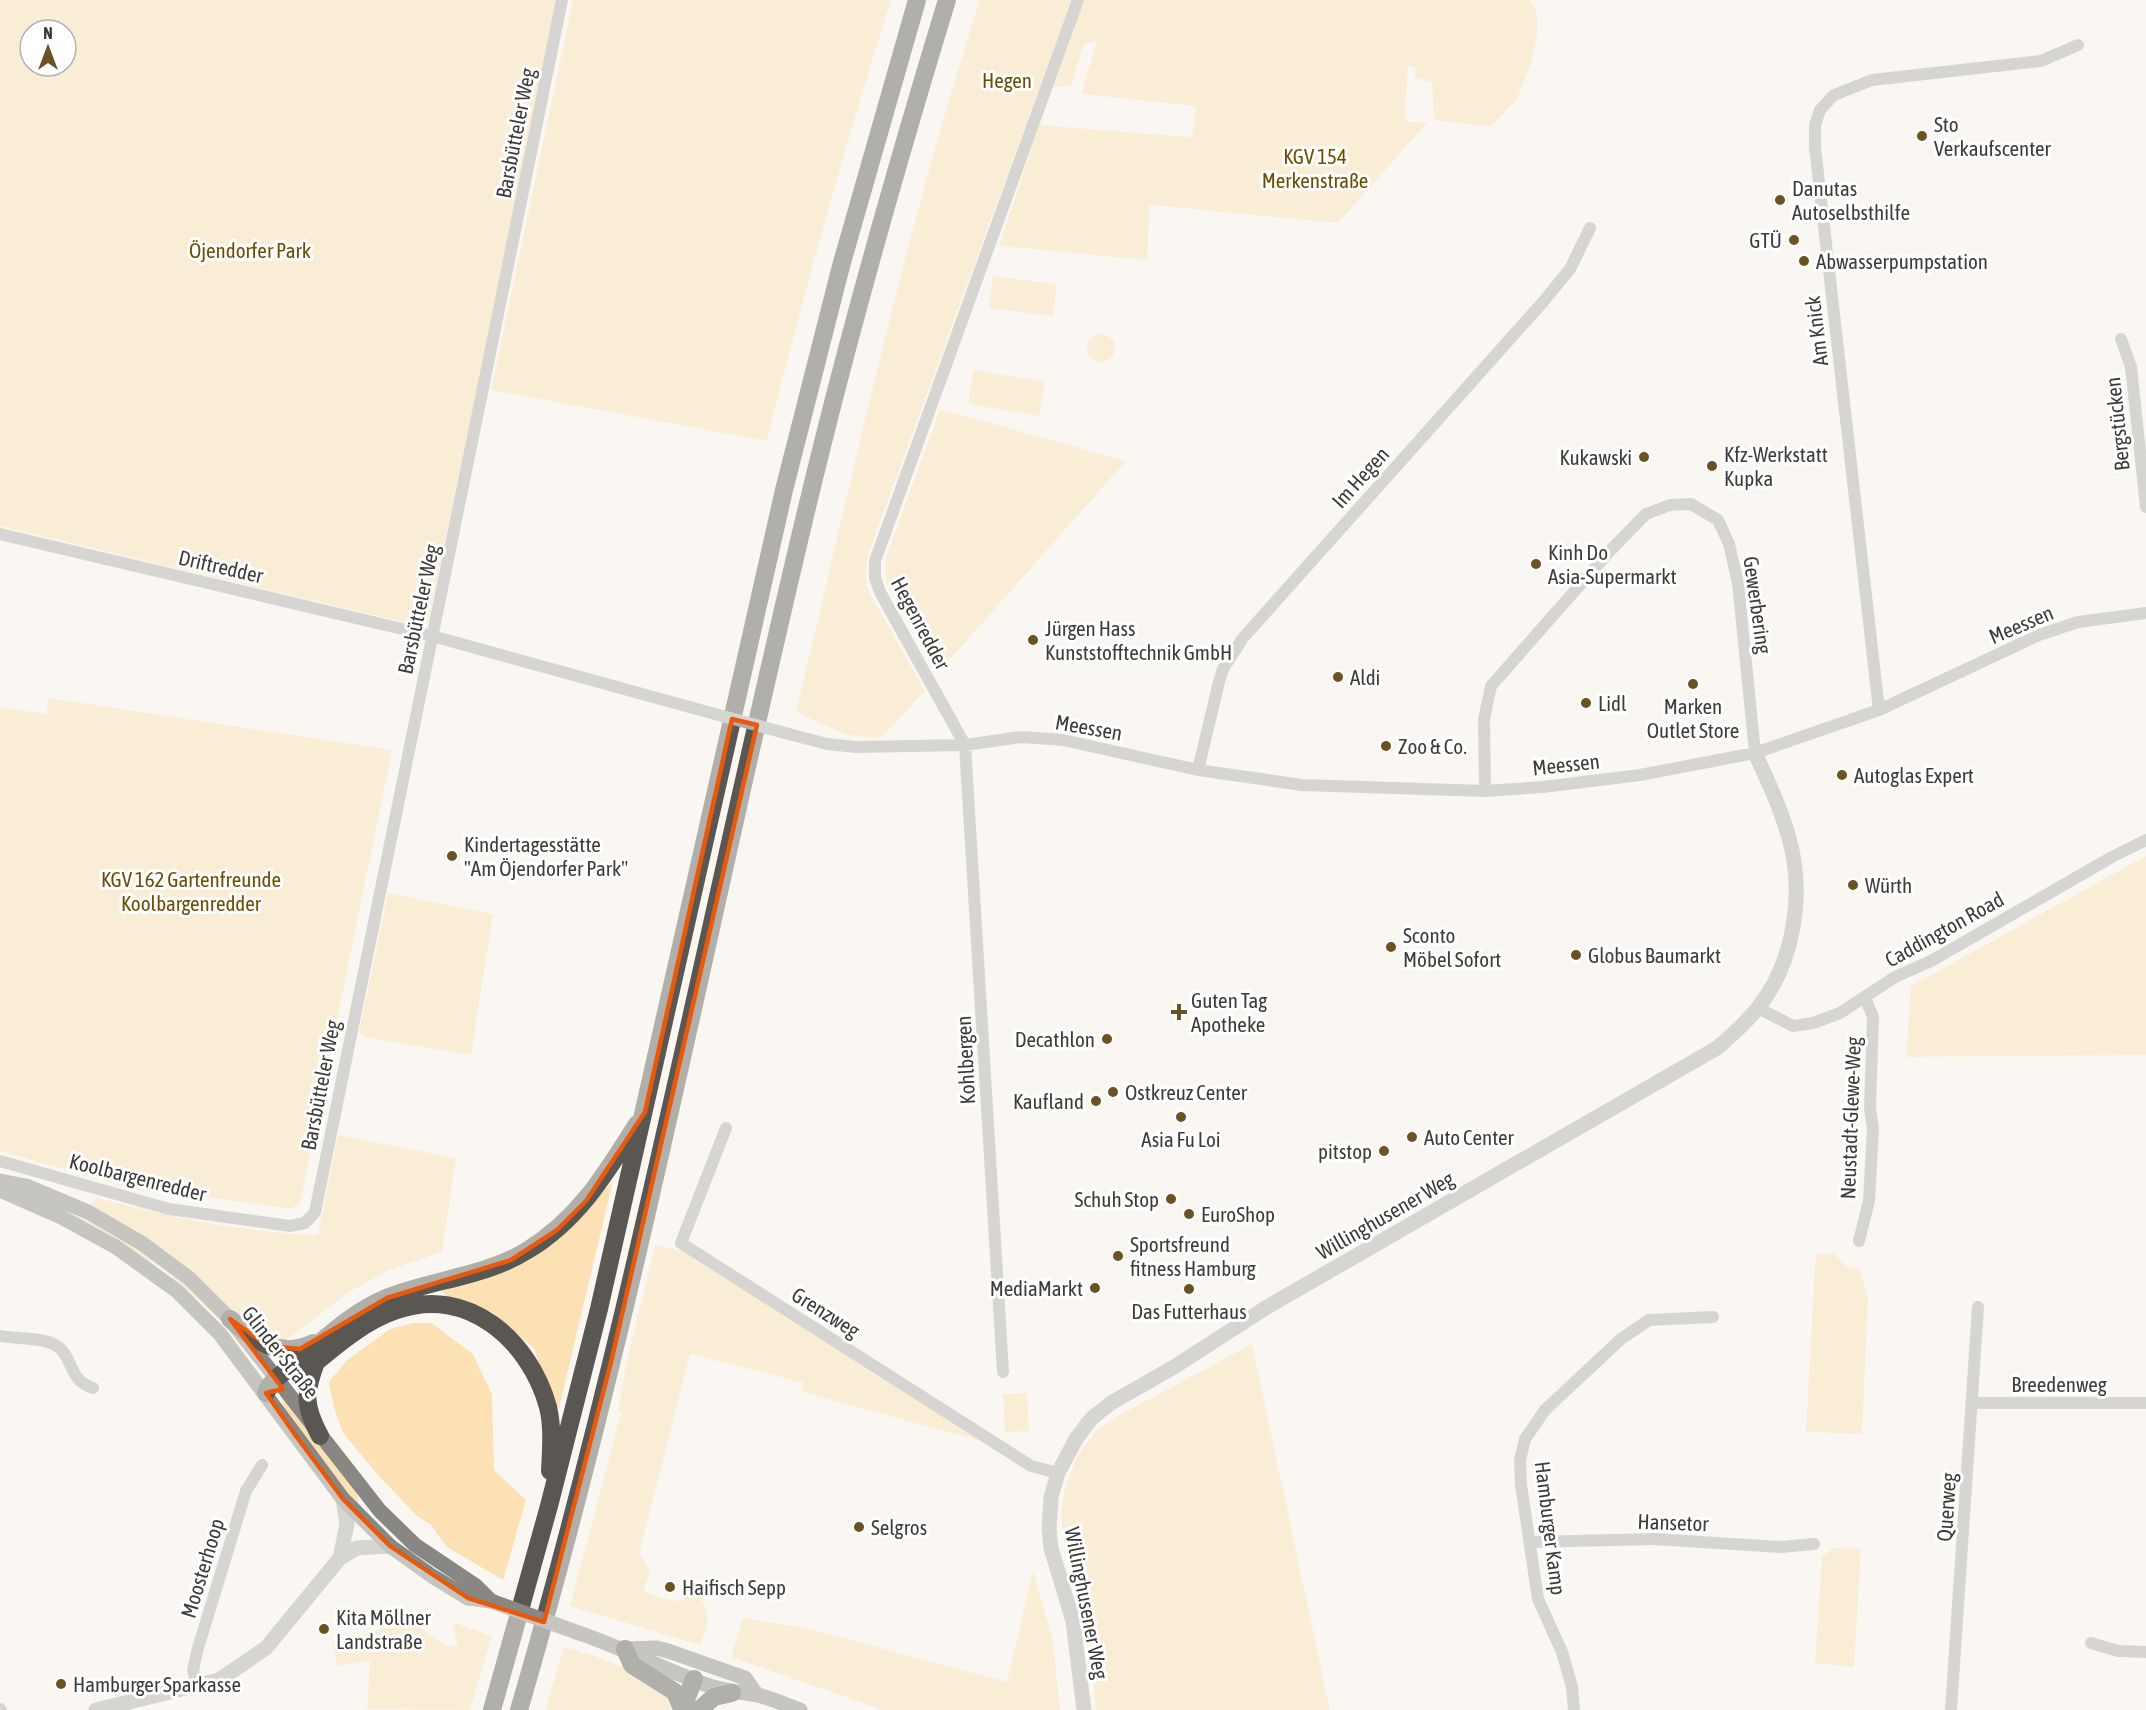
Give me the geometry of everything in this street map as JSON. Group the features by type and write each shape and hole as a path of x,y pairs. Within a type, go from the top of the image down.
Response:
{"highway":[{"path":"492,1710 549,1506 645,1112 784,490 841,266 917,0"},
{"path":"519,1710 615,1347 786,598 846,351 911,117 947,0"},
{"path":"274,1387 326,1336 364,1309 387,1298 495,1266 543,1240 572,1217 598,1187 645,1112"},
{"path":"274,1387 316,1362 366,1325 395,1310 413,1305 452,1307 469,1312 495,1326 521,1349 533,1366 548,1407 551,1441 549,1506"},
{"path":"230,1319 256,1340 277,1349 300,1348 326,1336"},
{"path":"316,1362 307,1398 308,1413 320,1436"},
{"path":"626,1649 632,1665 675,1692 689,1710"},
{"path":"527,1710 533,1660"},
{"path":"689,1710 699,1682"},
{"path":"689,1710 714,1697 732,1693"}],"main road":[{"name":"Glinder Straße","path":"0,1181 26,1186 61,1199 118,1228 189,1279 230,1319 343,1499 390,1546 432,1576 468,1598 491,1601 626,1649 653,1665 699,1682 732,1693 757,1695 800,1710"},
{"name":"Glinder Straße","path":"0,1190 61,1217 116,1247 177,1291 320,1436 380,1511 415,1545 476,1586 491,1601"},
{"name":"Glinder Straße","path":"626,1649 657,1648 707,1664 745,1678 757,1695"},
{"path":"699,1682 707,1664"}],"street":[{"name":"Barsbütteler Weg","path":"305,1223 315,1212 562,0"},
{"name":"Hegenredder","path":"965,745 880,592 875,578 875,561 1078,0"},
{"name":"Am Knick","path":"1879,710 1819,189 1815,125 1820,110 1834,95 1872,80 2041,61 2078,45"},
{"name":"Im Hegen","path":"1198,770 1212,704 1223,669 1243,638 1543,302 1570,269 1590,228"},
{"name":"Bergstücken","path":"2121,339 2131,367 2146,507"},
{"name":"Gewerbering","path":"1485,791 1484,719 1491,686 1641,519 1646,514 1670,505 1691,504 1718,520 1730,544 1738,582 1755,753"},
{"name":"Driftredder","path":"0,534 432,636"},
{"name":"Meessen","path":"965,745 1021,737 1063,740 1198,770 1302,785 1485,791 1591,782 1755,753 1879,710 2039,635 2078,622 2146,613"},
{"path":"432,636 827,744 856,747 965,745"},
{"name":"Kohlbergen","path":"965,745 1003,1372"},
{"name":"Willinghusener Weg","path":"1084,1710 1073,1621 1050,1537 1051,1497 1058,1473 1083,1429 1111,1403 1332,1269 1717,1048 1758,1008 1777,977 1787,949 1796,899 1790,840 1775,797 1755,753"},
{"name":"Caddington Road","path":"1758,1008 1793,1026 1826,1019 1906,971 1937,958 2112,857 2146,840"},
{"name":"Neustadt-Glewe-Weg","path":"1859,1241 1869,1201 1873,1129 1870,1108 1873,1017 1865,997"},
{"name":"Grenzweg","path":"726,1128 681,1243 1031,1466 1058,1473"},
{"name":"Koolbargenredder","path":"0,1161 169,1209 290,1226 305,1223"},
{"name":"Querweg","path":"1951,1710 1978,1307"},
{"name":"Hamburger Kamp","path":"1574,1710 1572,1688 1562,1652 1538,1599 1520,1460 1525,1439 1536,1419 1621,1339 1648,1320 1713,1317"},
{"path":"0,1336 57,1346 63,1352 72,1372 84,1385 93,1388"},
{"name":"Breedenweg","path":"1973,1403 2146,1403"},
{"name":"Moosterhoop","path":"196,1687 193,1671 198,1647 246,1491 262,1466"},
{"path":"340,1558 347,1524 343,1499"},
{"path":"345,1537 368,1523 380,1511"},
{"path":"357,1548 368,1523"},
{"name":"Hansetor","path":"1530,1542 1655,1539 1781,1547 1815,1544"},
{"path":"96,1710 219,1680 266,1648 340,1558 357,1548 390,1546"},
{"path":"2091,1643 2118,1651 2146,1652"}],"highlighted area":[{"path":"732,719 757,725 612,1358 544,1622 468,1598 390,1546 343,1499 296,1436 266,1393 283,1389 230,1319 268,1346 300,1349 387,1298 511,1260 557,1230 586,1201 645,1112"}],"green space":[{"name":"Öjendorfer Park","path":"0,0 558,0 428,622 420,626 0,526"},
{"path":"573,0 891,0 826,219 767,441 491,390"},
{"path":"980,0 1530,0 1535,9 1537,33 1532,60 1519,94 1491,127 1434,120 1432,82 1415,78 1415,68 1408,65 1405,121 1427,123 1338,223 1150,205 1147,260 999,246 1039,125 1192,137 1196,106 1081,94 1097,41 1084,44 1071,85 1053,88 1070,41 1058,37 869,552 865,570 867,588 925,691 881,738 846,735 796,712 903,265"},
{"path":"993,276 1057,284 1053,316 989,308"},
{"path":"1101,334 1111,338 1115,348 1111,358 1101,362 1091,358 1087,348 1091,338"},
{"path":"974,370 1045,382 1039,416 968,404"},
{"path":"940,409 1126,461 937,674 887,584 885,560"},
{"name":"KGV 162 Gartenfreunde Koolbargenredder","path":"49,698 392,750 300,1203 291,1209 157,1190 139,1191 0,1151 0,707 46,714"},
{"path":"2146,856 2146,1055 1906,1057 1911,986"},
{"path":"388,893 493,914 471,1055 364,1037 359,1032"},
{"path":"338,1135 456,1158 442,1252 389,1270 349,1292 283,1343 254,1332 168,1252 92,1205 95,1197 205,1222 262,1231 318,1235"},
{"path":"613,1181 559,1408 554,1410 534,1348 490,1311 447,1298 440,1287 505,1269 552,1245"},
{"path":"8,1188 83,1219 117,1236 148,1256 178,1278 206,1304 232,1333 258,1367 217,1317 162,1268"},
{"path":"655,1245 688,1252 981,1441 802,1392 804,1383 690,1354 639,1554 650,1570 644,1590 646,1593 673,1601 684,1600 689,1584 701,1599 707,1612 707,1619 700,1645 570,1606 621,1413 618,1412 627,1360"},
{"path":"1818,1254 1835,1254 1845,1266 1859,1269 1868,1296 1862,1434 1806,1432 1815,1262"},
{"path":"413,1323 431,1323 473,1354 492,1395 494,1470 526,1500 503,1580 447,1547 431,1525 416,1515 343,1433 334,1408 329,1382 347,1360 390,1329"},
{"path":"1252,1344 1330,1710 1096,1710 1090,1646 1083,1610 1063,1540 1061,1515 1064,1491 1077,1456 1096,1431 1118,1416"},
{"path":"1027,1393 1029,1431 1005,1432 1003,1394"},
{"path":"280,1394 356,1491 360,1508 286,1412"},
{"path":"1834,1548 1861,1549 1854,1667 1815,1663 1822,1556"},
{"path":"1033,1571 1053,1641 1060,1710 883,1710 731,1657 743,1618 806,1628 1007,1682"},
{"path":"388,1606 443,1644 458,1647 452,1622 492,1636 470,1710 367,1709 370,1661 337,1666 332,1642 385,1628"},
{"path":"564,1647 615,1664 641,1676 665,1693 671,1710 545,1710"}],"place":[{"name":"Sto Verkaufscenter","path":"1922,136"},
{"name":"Danutas Autoselbsthilfe","path":"1780,200"},
{"name":"GTÜ","path":"1794,240"},
{"name":"Abwasserpumpstation","path":"1804,261"},
{"name":"Kukawski","path":"1644,457"},
{"name":"Kfz-Werkstatt Kupka","path":"1712,466"},
{"name":"Kinh Do Asia-Supermarkt","path":"1536,564"},
{"name":"Jürgen Hass Kunststofftechnik GmbH","path":"1033,640"},
{"name":"Aldi","path":"1338,677"},
{"name":"Marken Outlet Store","path":"1693,684"},
{"name":"Lidl","path":"1586,703"},
{"name":"Zoo & Co.","path":"1386,746"},
{"name":"Autoglas Expert","path":"1842,775"},
{"name":"Kindertagesstätte \"Am Öjendorfer Park\"","path":"452,856"},
{"name":"Würth","path":"1853,885"},
{"name":"Sconto Möbel Sofort","path":"1391,947"},
{"name":"Globus Baumarkt","path":"1576,955"},
{"name":"Guten Tag Apotheke","path":"1179,1012"},
{"name":"Decathlon","path":"1107,1039"},
{"name":"Ostkreuz Center","path":"1113,1092"},
{"name":"Kaufland","path":"1096,1101"},
{"name":"Asia Fu Loi","path":"1181,1117"},
{"name":"Auto Center","path":"1412,1137"},
{"name":"pitstop","path":"1384,1151"},
{"name":"Schuh Stop","path":"1171,1199"},
{"name":"EuroShop","path":"1189,1214"},
{"name":"Sportsfreund fitness Hamburg","path":"1118,1256"},
{"name":"MediaMarkt","path":"1095,1288"},
{"name":"Das Futterhaus","path":"1189,1289"},
{"name":"Selgros","path":"859,1527"},
{"name":"Haifisch Sepp","path":"670,1587"},
{"name":"Kita Möllner Landstraße","path":"324,1629"},
{"name":"Hamburger Sparkasse","path":"61,1684"}],"park label":[{"name":"Hegen","path":"1007,80"},
{"name":"KGV 154 Merkenstraße","path":"1315,168"}]}
